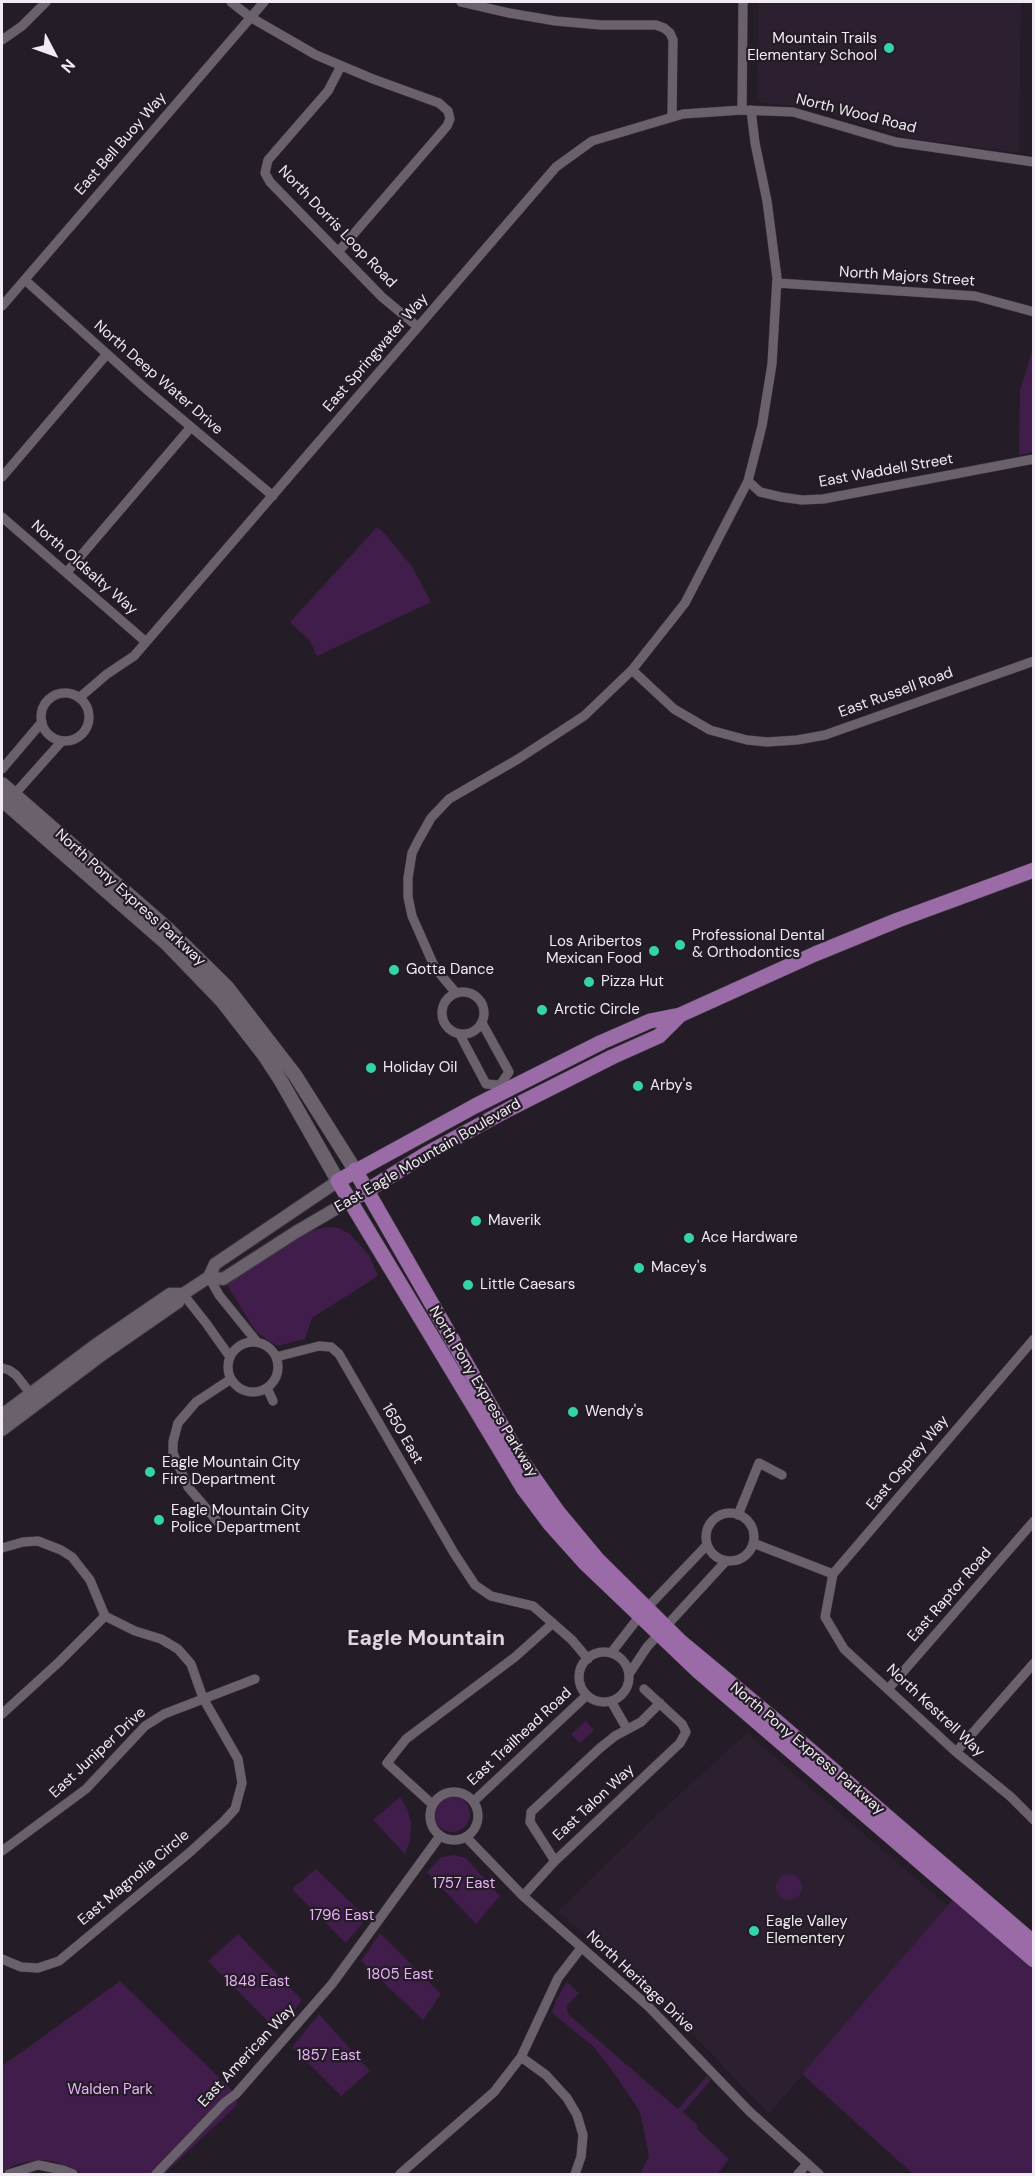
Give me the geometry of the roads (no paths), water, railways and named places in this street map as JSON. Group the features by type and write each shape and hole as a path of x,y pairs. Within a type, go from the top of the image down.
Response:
{"main road":[{"name":"North Pony Express Parkway","path":"2,784 7,800 166,943 222,1001 275,1073 523,1488 550,1524 584,1562 662,1630 698,1671 1034,1960"},
{"name":"North Pony Express Parkway","path":"7,800 168,928 227,987 295,1075 355,1170 522,1461 558,1512 643,1612"},
{"name":"East Eagle Mountain Boulevard","path":"338,1181 501,1089 602,1042 650,1022 680,1015 815,954 898,920 1034,870"},
{"name":"East Eagle Mountain Boulevard","path":"350,1201 426,1154 509,1109 571,1076 659,1036 680,1015"},
{"name":"North Pony Express Parkway","path":"662,1630 775,1720 1034,1943"}],"street":[{"path":"2,40 22,26 46,2"},
{"path":"231,2 250,17 301,46 340,66 439,103 446,107 449,114 447,126 338,252"},
{"name":"East Bell Buoy Way","path":"2,306 264,2"},
{"path":"461,2 509,14 556,21 619,26 656,25 664,28 673,40 672,117"},
{"path":"456,993 435,968 417,931 410,906 408,878 412,853 427,825 449,800 585,716 632,670 685,603 748,481 762,426 772,364 777,283 767,201 746,110 743,2"},
{"name":"North Dorris Loop Road","path":"340,66 331,86 268,160 265,170 270,182 338,252 382,297 418,327"},
{"name":"East Springwater Way","path":"79,698 107,674 134,656 147,642 556,167 592,141 672,117 683,114 746,110"},
{"name":"North Wood Road","path":"746,110 793,112 896,142 1034,162"},
{"name":"North Deep Water Drive","path":"25,280 107,354 273,496"},
{"name":"North Majors Street","path":"777,283 975,296 1034,312"},
{"path":"2,477 107,354"},
{"path":"67,572 191,427"},
{"name":"East Waddell Street","path":"748,481 760,492 780,497 802,500 823,499 1034,459"},
{"name":"North Oldsalty Way","path":"2,517 147,642"},
{"name":"East Russell Road","path":"632,670 674,709 710,730 747,740 767,742 825,735 1034,661"},
{"path":"2,769 42,722 44,706 51,698 66,693 79,698 86,705 88,721 85,730 73,740 62,741 48,734 42,722"},
{"path":"7,800 62,741"},
{"path":"460,1035 472,1033 482,1023 484,1011 477,998 465,992 456,993 444,1003 443,1021 448,1029 460,1035 486,1084 501,1089"},
{"path":"482,1023 509,1072 501,1089 509,1109"},
{"name":"East Eagle Mountain Boulevard","path":"2,1430 103,1354 178,1302 183,1294 209,1277 215,1264 338,1181"},
{"name":"East Eagle Mountain Boulevard","path":"209,1277 223,1279 296,1232 350,1201"},
{"path":"209,1277 219,1294 257,1342 269,1347 276,1357 278,1374 267,1388 251,1392 236,1386 228,1372 230,1357 241,1345 257,1342"},
{"name":"East Eagle Mountain Boulevard","path":"2,1415 94,1346 170,1294 183,1294"},
{"path":"183,1294 230,1357"},
{"name":"East Osprey Way","path":"833,1574 1034,1339"},
{"name":"1650 East","path":"276,1357 319,1346 331,1347 339,1354 475,1585 491,1596 533,1606 572,1640 588,1659"},
{"path":"2,1368 16,1375 30,1394"},
{"path":"218,1522 188,1487 173,1453 173,1442 178,1423 196,1402 231,1379"},
{"path":"267,1388 273,1401"},
{"path":"738,1515 759,1463 782,1474"},
{"path":"723,1514 738,1515 752,1528 753,1543 744,1557 726,1561 713,1555 707,1545 706,1534 712,1522 723,1514"},
{"name":"East Raptor Road","path":"889,1688 1034,1521"},
{"path":"2,1548 22,1542 38,1541 72,1557 90,1580 105,1616 135,1631 161,1639 178,1649 191,1664 203,1698"},
{"path":"753,1543 833,1574"},
{"path":"611,1653 643,1612 707,1545"},
{"path":"629,1674 623,1660 611,1653 598,1653 588,1659 580,1672 582,1688 587,1695 598,1701 611,1701 618,1698 627,1687 629,1674 662,1630 726,1561"},
{"name":"North Kestrell Way","path":"833,1574 825,1617 844,1649 1034,1820"},
{"path":"2,1714 105,1616"},
{"path":"432,1804 387,1763 406,1739 515,1657 553,1623"},
{"path":"956,1752 1034,1663"},
{"name":"East Juniper Drive","path":"2,1851 86,1789 145,1726 164,1714 255,1679"},
{"path":"555,1861 530,1822 531,1812 600,1748 641,1722 660,1703 644,1689"},
{"name":"East Trailhead Road","path":"474,1801 587,1695"},
{"name":"East Magnolia Circle","path":"2,1959 21,1967 32,1968 60,1961 172,1867 235,1809 242,1782 241,1771 234,1753 203,1698"},
{"path":"611,1701 627,1729"},
{"name":"East Talon Way","path":"523,1896 555,1861 680,1743 686,1732 682,1724 660,1703"},
{"path":"454,1791 468,1795 474,1801 479,1814 477,1824 466,1837 452,1840 440,1836 435,1831 430,1820 432,1804 440,1795 454,1791"},
{"name":"East American Way","path":"156,2175 249,2080 332,1984 440,1836"},
{"name":"North Heritage Drive","path":"466,1837 523,1896 648,2006 749,2111 819,2175"},
{"path":"400,2175 494,2092 521,2057 558,1978 581,1948"},
{"path":"521,2057 546,2075 567,2098 577,2115 583,2135 581,2157 575,2175"},
{"path":"798,2175 807,2164"},
{"path":"9,2175 38,2165 73,2175"}],"place":[{"name":"Mountain Trails Elementary School","path":"889,48"},
{"name":"Professional Dental & Orthodontics","path":"680,945"},
{"name":"Los Aribertos Mexican Food","path":"654,951"},
{"name":"Gotta Dance","path":"394,970"},
{"name":"Pizza Hut","path":"589,982"},
{"name":"Arctic Circle","path":"542,1010"},
{"name":"Holiday Oil","path":"371,1068"},
{"name":"Arby's","path":"638,1086"},
{"name":"Maverik","path":"476,1221"},
{"name":"Ace Hardware","path":"689,1238"},
{"name":"Macey's","path":"639,1268"},
{"name":"Little Caesars","path":"468,1285"},
{"name":"Wendy's","path":"573,1412"},
{"name":"Eagle Mountain City Fire Department","path":"150,1472"},
{"name":"Eagle Mountain City Police Department","path":"159,1520"},
{"name":"Eagle Valley Elementery","path":"754,1931"}],"district":[{"name":"Eagle Mountain","path":"426,1639"}],"park label":[{"name":"1757 East","path":"464,1884"},
{"name":"1796 East","path":"342,1916"},
{"name":"1805 East","path":"400,1975"},
{"name":"1848 East","path":"257,1982"},
{"name":"1857 East","path":"329,2056"},
{"name":"Walden Park","path":"110,2090"}]}
